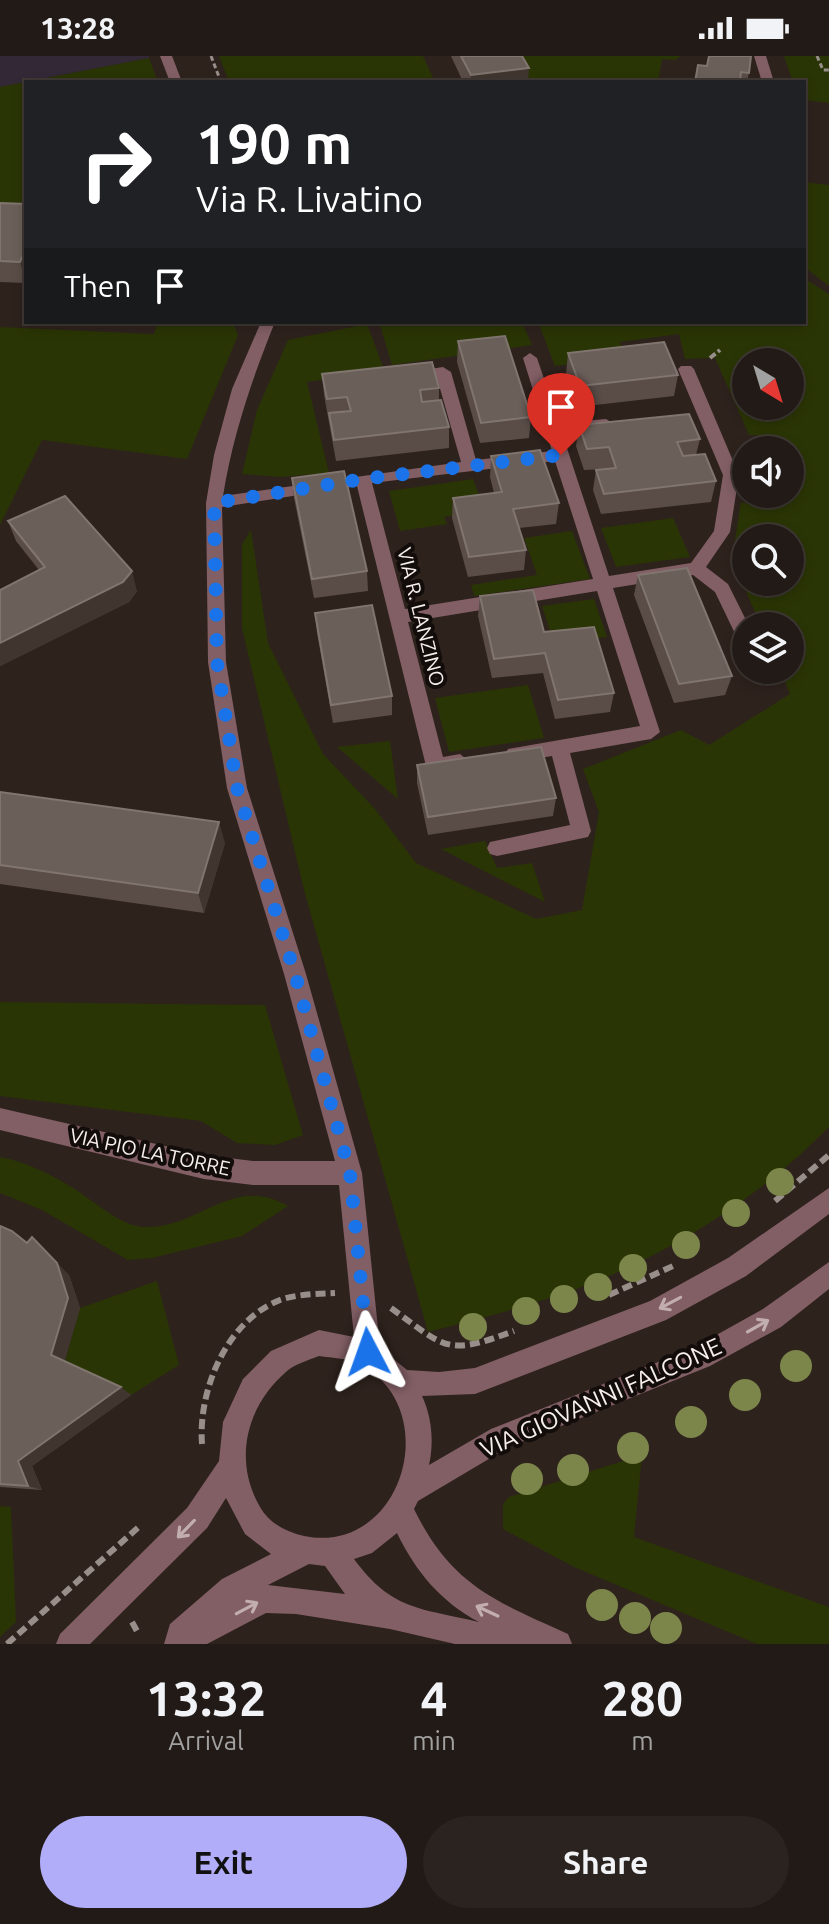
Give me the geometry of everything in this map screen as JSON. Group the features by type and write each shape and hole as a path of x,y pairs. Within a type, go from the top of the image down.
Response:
{"street":[{"path":"166,56 175,80"},
{"path":"760,56 767,80"},
{"path":"261,327 222,455 214,503 217,662 237,788 295,974 350,1173 368,1352"},
{"path":"497,848 581,831 559,747 651,732 530,358"},
{"path":"398,617 696,568 722,532 731,475 686,369"},
{"path":"397,378 443,372 470,466"},
{"path":"686,417 706,415"},
{"path":"553,429 627,422"},
{"path":"214,503 363,479 561,455"},
{"name":"VIA R. LANZINO","path":"363,479 436,766 559,747"},
{"path":"696,568 722,588 733,612"},
{"name":"VIA PIO LA TORRE","path":"0,1119 204,1167 253,1173 350,1173"},
{"path":"402,1382 439,1385 475,1381 657,1311 737,1267 829,1200"},
{"name":"VIA GIOVANNI FALCONE","path":"405,1501 500,1438 701,1357 772,1318 829,1274"},
{"path":"319,1343 353,1346 368,1352 402,1382 411,1398 420,1434 421,1453 405,1501 385,1528 365,1542 332,1552 304,1552 277,1541 255,1522 243,1505 231,1466 230,1446 239,1408 247,1391 272,1363 286,1353 319,1343"},
{"path":"70,1644 197,1518 231,1466"},
{"path":"405,1501 435,1573 466,1601 558,1644"},
{"path":"168,1644 232,1589 304,1552"},
{"path":"332,1552 358,1588 390,1615"},
{"path":"178,1644 264,1599 296,1600 390,1615 516,1644"}],"path":[{"path":"211,56 220,80"},
{"path":"817,56 823,70 829,70"},
{"path":"710,358 720,350"}],"shaded area":[{"path":"0,56 149,56 24,80 0,87"}],"green space":[{"path":"219,56 423,56 434,80 228,80"},
{"path":"510,56 681,56 675,60 662,59 658,80 523,80"},
{"path":"784,56 829,56 829,103 806,100 806,80 792,80"},
{"path":"149,58 157,80 36,80"},
{"path":"24,82 24,215 0,217 0,87"},
{"path":"806,182 829,185 829,286 806,269"},
{"path":"806,279 829,294 829,1127 750,1196 691,1234 629,1267 556,1296 428,1332 304,890 242,628 242,544 251,530 268,643 323,754 375,809 416,863 536,919 582,910 599,812 583,769 681,730 709,745 790,694 786,684 804,684 804,612 755,612 748,596 804,596 804,524 738,524 740,508 804,508 804,436 749,435 742,420 804,420 804,348 732,348 732,396 715,358 685,359 679,334 620,342 627,358 555,366 539,324 806,324"},
{"path":"157,324 234,324 238,335 187,459 42,440 0,525 0,327 154,334"},
{"path":"367,324 385,372 307,382 329,473 280,477 242,474 257,410 288,340"},
{"path":"380,324 523,324 532,345 392,365"},
{"path":"473,479 479,495 452,499 456,515 444,517 447,524 400,531 389,491"},
{"path":"673,518 690,557 616,567 601,528"},
{"path":"572,531 590,579 474,596 471,585 537,575 524,538"},
{"path":"594,599 607,637 554,643 542,606"},
{"path":"528,685 544,738 449,752 435,698"},
{"path":"390,741 398,799 337,747"},
{"path":"485,841 497,868 532,863 545,902 441,849"},
{"path":"0,1002 265,1005 303,1135 275,1145 237,1143 201,1121 0,1096"},
{"path":"0,1157 47,1174 116,1217 143,1227 163,1226 232,1199 249,1196 268,1198 288,1206 242,1236 152,1258 128,1260 42,1210 0,1193"},
{"path":"157,1281 179,1365 131,1395 64,1364 80,1308"},
{"path":"642,1455 634,1537 829,1607 829,1644 757,1644 574,1567 503,1529 503,1504 509,1497"},
{"path":"0,1506 11,1507 16,1622 0,1637"}],"building":[{"path":"461,56 522,56 529,68 471,75"},
{"path":"709,56 751,56 749,73 741,72 740,80 695,80 698,65 707,66"},
{"path":"0,203 24,204 24,253 20,262 0,261"},
{"path":"505,336 531,417 481,423 458,341"},
{"path":"664,342 678,375 580,386 568,353"},
{"path":"432,362 439,388 420,390 422,402 441,400 449,427 334,440 329,413 351,411 347,397 327,399 322,374"},
{"path":"689,414 700,439 677,442 683,456 705,454 716,481 604,494 596,470 616,468 609,447 587,449 579,425"},
{"path":"540,450 559,503 513,509 526,550 469,557 453,498 502,492 491,456"},
{"path":"344,471 367,571 312,579 292,478"},
{"path":"65,496 132,571 123,582 0,643 0,590 45,567 8,521"},
{"path":"687,568 732,676 679,684 638,575"},
{"path":"533,590 544,632 594,627 614,693 558,700 545,653 494,659 480,596"},
{"path":"372,605 392,696 331,705 315,613"},
{"path":"541,747 556,798 428,817 417,765"},
{"path":"0,792 219,822 198,893 0,865"},
{"path":"0,1226 27,1243 32,1237 57,1263 68,1298 51,1355 121,1387 18,1461 28,1486 0,1484"}],"route":[{"path":"368,1352 350,1173 295,974 237,788 217,662 214,503 363,479 561,455"}]}
